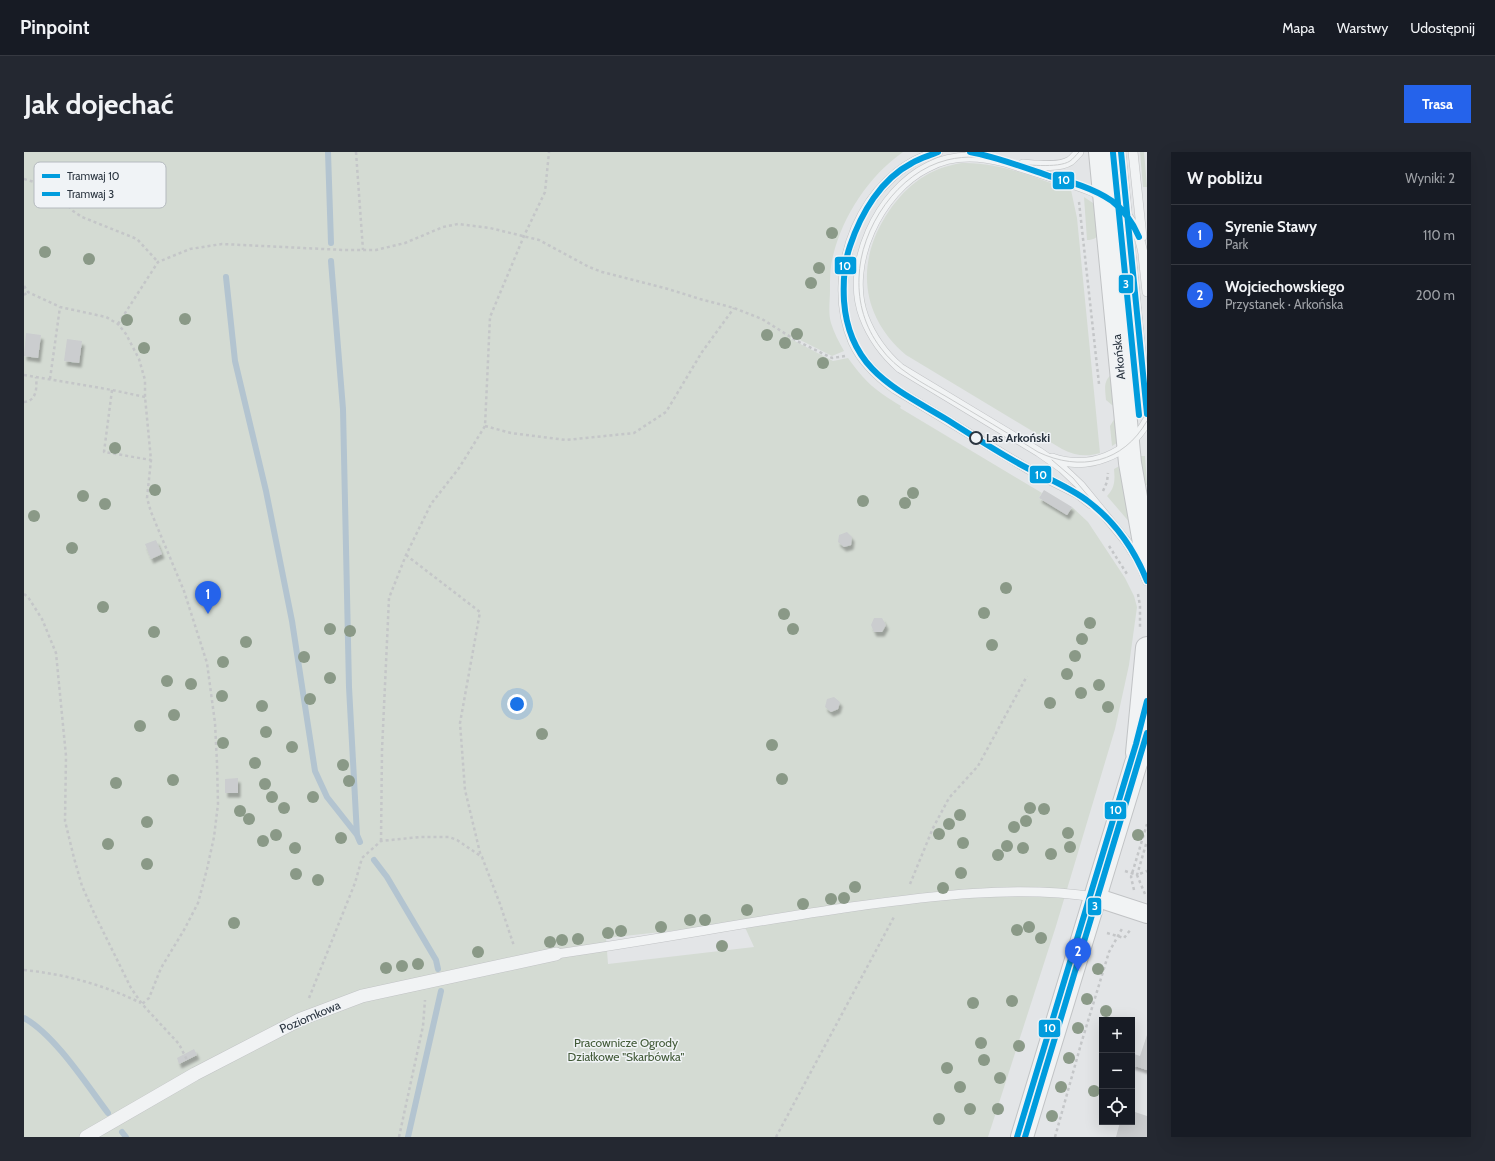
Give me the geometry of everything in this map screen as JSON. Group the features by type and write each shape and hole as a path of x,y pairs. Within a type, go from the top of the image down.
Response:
{"street":[{"name":"Arkońska","path":"1100,152 1130,463 1147,560"},
{"path":"1022,1137 1143,737 1143,639"},
{"path":"1095,897 1137,916"},
{"name":"Poziomkowa","path":"86,1137 195,1074 301,1019 362,996 556,954"}],"lane":[{"path":"938,152 915,160 889,180 871,201 855,230 845,262 843,287 845,316 852,341 871,369 882,380 1028,468 1078,494 1096,508 1112,524"},
{"path":"970,152 1078,186 1104,196 1117,204 1128,216 1138,234 1144,261"},
{"path":"1079,152 1071,161 1062,164 1048,165 1007,163 976,157 962,157 926,167 914,175 902,185 882,210 866,243 860,263 860,299 864,317 873,336 885,354 900,368 1055,462 1073,478 1112,524 1140,563 1147,581"},
{"path":"1121,152 1147,414"},
{"path":"1133,152 1147,292"},
{"path":"1035,449 1054,459 1069,462 1087,462 1107,458 1128,445 1138,435 1147,421"},
{"path":"1143,737 1147,701"},
{"path":"556,954 777,918 904,900 1014,891 1072,894 1095,897"}],"path":[{"path":"356,152 363,250"},
{"path":"380,841 382,750 389,598 406,554 431,504 459,468 485,426 490,317 524,236 545,192 549,152"},
{"path":"24,179 34,182"},
{"path":"1078,186 1100,389"},
{"path":"70,208 82,217 138,239 158,262"},
{"path":"118,324 158,262 190,249 212,245 254,245 376,250 406,243 443,227 458,224 490,228 539,240 577,262 602,272 668,289 734,308 762,318 797,341 832,358 842,358 850,354"},
{"path":"24,286 28,292 60,307 106,317 118,324 126,334 139,358 145,380 145,397 151,460 147,498 184,591 207,663 215,723 218,804 208,869 198,902 184,930 161,968 149,998 142,1004"},
{"path":"24,295 28,292"},
{"path":"50,378 60,307"},
{"path":"485,426 511,433 566,440 634,433 666,412 702,352 734,308"},
{"path":"24,375 50,378 145,397"},
{"path":"24,402 28,402 35,395 37,388 36,377"},
{"path":"112,390 104,452 151,460"},
{"path":"1102,493 1108,482 1107,458"},
{"path":"1106,543 1130,579"},
{"path":"406,554 480,612 460,723 465,790 482,857 520,962"},
{"path":"1136,590 1140,604 1143,639"},
{"path":"24,594 28,597 42,619 56,653 66,756 65,821 82,886 131,988 142,1004 179,1044 195,1074"},
{"path":"776,1137 904,900 933,828 949,798 978,766 1027,676"},
{"path":"1104,932 1124,938 1137,916 1131,880 1147,824"},
{"path":"301,1019 355,883 362,858 380,841 420,837 449,837 457,840 482,857"},
{"path":"1137,875 1147,841"},
{"path":"1123,871 1137,875 1147,871"},
{"path":"1055,1137 1109,952 1126,924 1137,916"},
{"path":"24,970 74,978 106,988 142,1004"},
{"path":"399,1137 423,1026 427,982"}],"green space":[{"name":"Pracownicze Ogrody Działkowe \"Skarbówka\"","path":"24,152 903,152 879,173 859,198 843,226 837,241 831,269 829,306 831,323 838,341 844,351 832,356 792,336 791,339 833,361 848,358 866,380 878,391 901,406 900,408 1042,493 1039,498 1067,515 1072,507 1088,522 1125,578 1134,596 1137,607 1129,665 1115,729 1056,926 988,1137 24,1137","holes":["743,923 754,947 608,964 606,938"]},
{"path":"1116,152 1119,182 1113,184 1110,153"},
{"path":"1140,152 1144,152 1147,187 1143,187"},
{"path":"976,163 1004,168 1071,190 1077,218 1100,453 1081,455 1062,449 906,355 891,340 879,323 871,305 867,268 871,249 878,230 896,201 912,185 929,173 950,165"},
{"path":"1084,197 1096,205 1100,233 1091,240 1087,240"},
{"path":"1113,373 1117,404 1112,405 1106,400 1105,388 1106,382"},
{"path":"1115,418 1120,441 1112,446 1110,426"},
{"path":"1139,456 1145,456 1147,485 1144,485"},
{"path":"1123,464 1131,524 1107,496 1112,490 1114,484 1114,469"}],"building":[{"path":"26,333 41,335 38,358 24,356"},
{"path":"67,339 82,341 79,363 64,361"},
{"path":"1044,490 1072,507 1067,515 1039,498"},
{"path":"847,532 852,537 851,545 844,547 838,542 839,535"},
{"path":"156,540 162,554 151,559 145,544"},
{"path":"874,618 882,618 886,625 882,632 874,632 871,625"},
{"path":"834,697 840,702 838,709 831,712 825,707 827,699"},
{"path":"238,778 238,793 225,793 225,779"},
{"path":"1147,1035 1147,1070 1135,1066 1135,1054 1140,1056"},
{"path":"194,1049 197,1055 179,1064 177,1058"},
{"path":"1135,1112 1147,1116 1147,1137 1116,1137 1119,1125 1135,1125"}],"waterway":[{"path":"328,152 331,243"},
{"path":"331,261 343,409 349,687 357,835 360,842"},
{"path":"226,277 235,361 266,491 292,621 315,771 327,797 357,835"},
{"path":"374,860 387,877 436,960 438,969"},
{"path":"408,1137 441,991"},
{"path":"24,1018 47,1036 58,1048 108,1113"},
{"path":"122,1132 126,1137"}],"tram line":[{"name":"10","path":"938,152 915,161 891,178 866,209 860,221 850,246 844,273 844,301 848,324 855,344 865,360 877,374 892,386 987,445 1029,469 1067,488 1089,502 1116,528 1137,559 1147,581"},
{"name":"10","path":"970,152 1010,162 1074,183 1105,196 1120,208 1131,222 1139,237"},
{"path":"1010,164 1041,166 1058,165 1070,161 1079,152"},
{"name":"10","path":"1121,152 1147,414"},
{"name":"3","path":"1113,153 1139,415"},
{"path":"1004,162 976,157 947,160 929,166 913,176 898,189 885,205 874,222 866,240 861,259 859,278 861,306 870,331 886,355 910,375 1038,452 1054,458 1069,462 1085,462 1099,460 1113,455 1126,446 1137,435 1147,421"},
{"path":"1052,460 1073,478 1112,524"},
{"name":"10","path":"1017,1137 1136,744 1147,701"},
{"name":"3","path":"1025,1137 1147,733"}],"place":[{"name":"Las Arkoński","path":"976,438"},
{"name":"Syrenie Stawy","path":"208,614"},
{"name":"Wojciechowskiego","path":"1078,971"}]}
